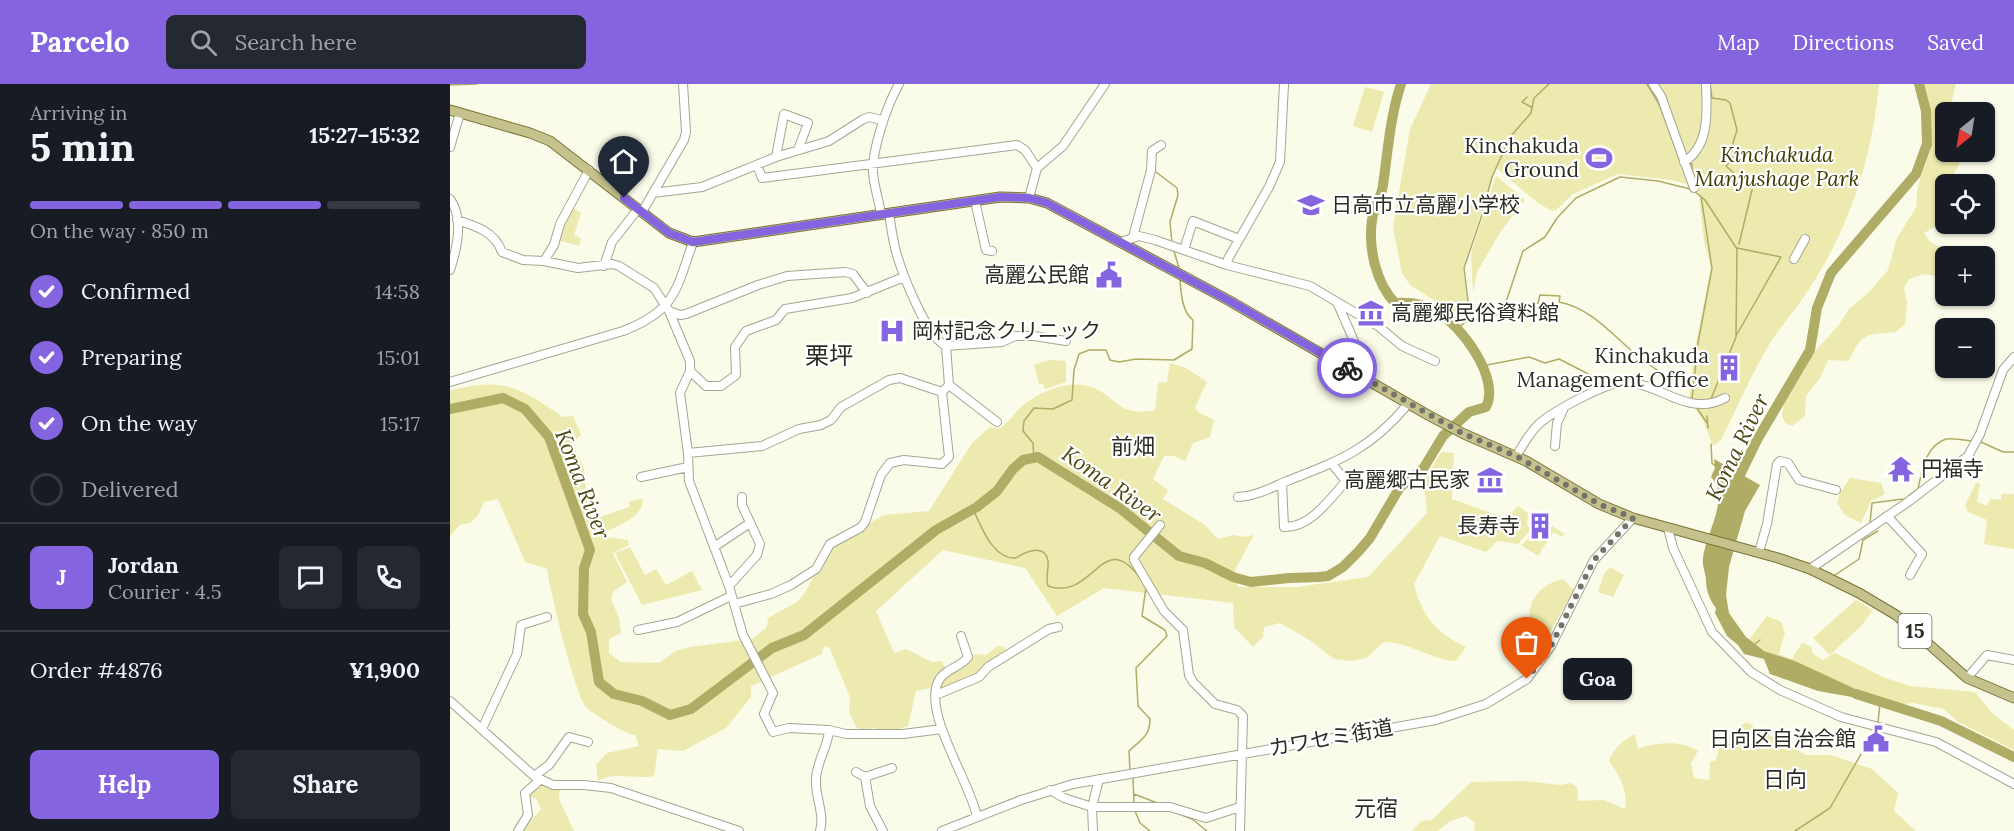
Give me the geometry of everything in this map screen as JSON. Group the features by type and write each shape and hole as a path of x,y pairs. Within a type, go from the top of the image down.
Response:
{"main road":[{"path":"455,112 541,137 565,151 669,233 693,242"},
{"name":"15","path":"693,242 1000,197 1029,198 1047,203 1309,345 1428,415 1464,434 1516,456 1599,504 1633,518 1759,552 1810,569 1859,593 1896,615 1967,678 2014,698"}],"street":[{"path":"604,266 612,242 652,193 684,140 686,132 683,84"},
{"path":"899,84 882,120 873,163 873,175 904,277 936,338 946,346 1002,342 1015,336 1035,336 1066,341"},
{"path":"1029,198 1037,168 1063,146 1105,84"},
{"path":"1227,265 1280,162 1284,84"},
{"path":"1653,84 1661,96 1694,188"},
{"path":"1684,162 1695,156 1707,124 1706,84"},
{"path":"450,147 455,112"},
{"path":"776,157 784,114 808,123 798,150"},
{"path":"652,193 702,187 776,157 829,141 870,117 882,120"},
{"path":"757,165 762,178 1017,145 1025,150 1037,168"},
{"path":"1133,237 1151,170 1152,151 1161,145"},
{"path":"544,261 554,245 560,224 589,170"},
{"path":"450,199 456,210 457,220 456,252 450,270"},
{"path":"975,201 986,250 992,251"},
{"path":"457,220 482,228 499,244 502,252 523,260 544,261 578,268 619,266 654,288 668,308 687,350 690,371 680,393 688,453 689,482 729,586 746,642 773,693 764,714 773,732 789,728 829,730 846,734 903,734 942,729"},
{"path":"1184,250 1194,221 1239,239"},
{"path":"1121,242 1133,237 1155,240 1227,265 1310,286 1378,326 1402,346 1435,361"},
{"path":"1794,259 1805,239"},
{"path":"450,382 648,322 668,308 693,242"},
{"path":"668,308 680,315 686,314 787,276 845,272 853,274 867,293"},
{"path":"690,371 706,386 721,386 736,375 735,347 750,328 776,320 785,309 836,302 867,293 904,277"},
{"path":"1337,302 1367,371 1367,380"},
{"path":"638,630 678,622 733,600 771,594 816,569 830,544 860,528 865,522 881,475 890,463 896,460 934,464 946,461 950,450 942,392 949,384 946,346"},
{"path":"1810,569 1968,456 1980,434 2003,370 2014,357"},
{"path":"688,453 762,446 799,429 821,425 831,420 841,407 889,380 900,378 942,392"},
{"path":"1516,456 1542,422 1608,386 1626,381 1692,405 1705,406 1725,398"},
{"path":"949,384 997,422"},
{"path":"1238,497 1249,496 1332,464 1362,447 1408,404"},
{"path":"1554,446 1557,423 1563,409"},
{"path":"1759,552 1767,524 1777,464 1780,461 1788,463 1799,480 1836,490"},
{"path":"1282,483 1284,527 1291,527 1316,514 1346,481 1332,464"},
{"path":"641,477 688,467"},
{"path":"729,586 757,555 760,544 742,506 742,496"},
{"path":"1887,516 1922,554 1910,574"},
{"name":"カワセミ街道","path":"942,831 1050,790 1131,773 1436,720 1464,713 1503,696 1519,686 1536,670 1594,560 1633,518"},
{"path":"714,546 750,523"},
{"path":"1160,525 1134,560 1164,611 1184,630 1189,675 1193,682 1215,704 1237,710 1243,716 1240,831"},
{"path":"1668,528 1673,548 1712,632 1751,672 1780,690 1841,717 1936,742 2014,784"},
{"path":"482,729 517,654 521,625 547,617"},
{"path":"936,695 978,676 988,667 1049,629 1058,627"},
{"path":"961,636 968,657 941,676 937,683 936,695 942,729 956,766 974,799 977,817"},
{"path":"1967,678 1987,655 2014,660"},
{"path":"450,701 537,778 553,785 597,786 654,801 739,831"},
{"path":"820,831 822,819 816,777 828,741 829,730"},
{"path":"518,831 528,815 525,793 569,737 588,742"},
{"path":"856,772 865,777 892,768"},
{"path":"865,777 870,806 883,831"},
{"path":"1093,831 1092,807 1099,779"},
{"path":"1050,790 1092,807 1174,808 1206,818 1240,807"}],"green space":[{"name":"Kinchakuda Manjushage Park","path":"1431,84 1879,84 1865,164 1838,239 1811,286 1767,348 1721,440 1713,446 1703,420 1689,400 1694,353 1711,268 1704,241 1699,195 1691,185 1671,180 1618,174 1573,194 1552,211 1538,203 1496,168 1463,268 1467,300 1462,318 1410,285 1402,273 1393,227 1410,129"},
{"path":"1922,84 1956,84 1952,102 1935,102 1935,162 1960,162 1954,174 1935,174 1935,226 1924,233 1930,242 1938,246 1935,246 1935,276 1923,274 1909,279 1904,288 1907,302 1905,324 1896,332 1866,336 1858,344 1849,361 1828,360 1820,378 1806,396 1805,416 1792,426 1785,423 1782,415 1784,402 1805,369 1807,360 1838,326 1849,309 1869,292 1888,270 1897,238 1917,206 1918,185 1931,143 1928,108"},
{"path":"1365,87 1384,92 1372,132 1353,126"},
{"path":"1496,176 1525,200 1501,231 1477,272 1473,292 1471,253"},
{"path":"571,207 581,213 574,235 581,238 579,246 558,240 561,226"},
{"path":"1049,360 1066,361 1066,382 1045,389 1043,384 1039,384 1034,365"},
{"path":"1170,363 1186,368 1207,382 1195,407 1198,412 1214,420 1210,437 1193,443 1185,461 1174,456 1164,456 1153,479 1168,490 1163,499 1205,525 1218,539 1234,535 1244,537 1254,535 1235,570 1238,587 1296,587 1368,577 1427,513 1424,481 1441,452 1454,453 1452,499 1508,517 1518,506 1528,513 1527,524 1530,530 1518,544 1497,541 1486,552 1440,536 1414,584 1421,605 1432,622 1447,636 1466,647 1456,661 1438,658 1403,645 1384,642 1366,658 1352,661 1334,659 1311,641 1280,623 1264,627 1263,637 1253,647 1234,627 1233,603 1104,588 1057,616 1025,568 943,550 876,611 894,653 906,649 932,662 942,661 945,668 932,688 916,691 908,726 887,733 874,728 861,730 856,727 849,712 850,697 829,647 824,646 822,654 751,686 751,697 726,728 683,751 658,749 654,776 618,776 598,781 596,765 607,753 639,746 635,735 596,715 587,708 582,699 564,642 547,569 525,562 498,499 484,502 478,515 470,523 461,524 450,536 450,391 498,385 523,392 563,417 573,416 581,435 572,443 584,467 586,490 592,493 596,512 601,517 629,507 629,501 643,499 635,515 606,532 606,537 628,540 629,545 613,553 627,582 614,591 611,599 619,618 621,633 609,639 609,653 621,662 659,663 676,651 690,647 752,639 767,627 768,618 797,602 806,591 830,545 884,515 929,511 972,443 990,427 999,429 1024,404 1051,389 1067,385 1083,385 1100,391 1125,409 1143,412 1155,410 1158,383 1167,382"},
{"path":"1850,478 1881,483 1885,494 1871,501 1861,523 1845,515 1837,503 1840,493"},
{"path":"1976,483 1980,484 1977,502 1987,506 1990,499 2001,500 2001,494 2014,494 2014,549 1984,544 1987,520 1968,512 1965,505"},
{"path":"1552,526 1565,534 1562,537 1553,532 1538,556 1521,545 1536,532 1545,537"},
{"path":"630,547 645,575 656,569 666,585 692,571 702,590 642,605 615,553"},
{"path":"1610,567 1624,575 1613,597 1598,592 1604,574"},
{"path":"1563,579 1574,590 1550,632 1531,626 1530,609 1536,595 1548,585"},
{"path":"1856,600 1873,610 1862,625 1830,655 1813,638"},
{"path":"1767,616 1781,622 1785,632 1779,654 1792,659 1802,643 1812,647 1812,653 1823,660 1835,653 1883,677 1910,686 1975,692 1991,712 2014,730 2014,750 1958,722 1944,709 1913,703 1897,705 1843,685 1795,661 1764,651 1749,640"},
{"path":"998,646 1005,647 1007,654 977,675 939,691 945,677 968,664 975,654 986,655"},
{"path":"1746,722 1806,755 1831,755 1872,769 1898,793 1894,811 1916,831 1474,831 1475,823 1466,816 1450,821 1438,831 1412,831 1421,821 1432,820 1471,782 1523,781 1560,785 1570,783 1577,787 1578,801 1604,800 1625,809 1626,802 1622,784 1609,761 1616,748 1626,739 1635,734 1638,749 1668,743 1692,747 1698,751 1691,763 1694,778 1709,780 1710,762 1716,760 1720,745"},
{"path":"537,785 560,790 559,799 574,831 521,831 541,810 536,798 529,798 526,794"}],"shaded area":[{"path":"1714,459 1760,485 1745,511 1729,567 1726,595 1729,613 1746,637 1764,651 1795,661 1866,694 1869,700 1818,691 1770,674 1764,659 1744,654 1738,645 1727,636 1709,595 1703,564 1718,505 1716,485 1711,477 1715,468"}],"waterway":[{"path":"450,85 477,84"},
{"name":"Koma River","path":"450,409 503,398 525,409 549,437 590,550 584,568 583,614 591,632 599,682 614,694 642,701 670,715 691,709 772,648 804,635 936,530 977,507 997,491 1013,469 1023,460 1038,457 1121,509 1179,556 1205,563 1233,577 1251,582 1328,576 1343,567 1370,538 1400,487 1423,469 1443,436 1469,412 1486,407 1489,395 1483,367 1476,353 1456,327 1426,306 1395,303 1388,295 1378,275 1371,242 1372,220 1382,189 1392,121 1401,84"},
{"path":"1459,328 1465,322 1468,301 1464,268 1492,177 1510,137 1531,113 1534,98 1549,84"},
{"path":"1647,84 1659,104 1681,163"},
{"path":"1710,84 1712,98 1726,100 1730,103 1737,130 1732,146 1733,158 1726,166 1747,185"},
{"name":"Koma River","path":"1735,485 1757,440 1810,350 1817,308 1831,273 1916,174 1927,144 1926,111 1919,84"},
{"path":"1527,97 1522,102 1531,107"},
{"path":"1689,163 1692,164 1692,173 1700,187"},
{"path":"1156,172 1177,188 1178,195 1170,222 1172,244"},
{"path":"1465,322 1502,314 1523,251 1545,237 1557,218 1576,198 1620,177 1658,181 1690,189"},
{"path":"1739,244 1752,190"},
{"path":"1694,191 1705,200 1737,249 1736,337 1711,399"},
{"path":"1692,399 1698,343 1712,268 1701,196"},
{"path":"1736,336 1781,257 1737,248"},
{"path":"1174,251 1179,268"},
{"path":"1034,458 1033,443 1023,431 1024,421 1034,408 1053,409 1072,400 1074,370 1079,354 1089,350 1106,350 1110,360 1119,362 1136,359 1174,360 1192,349 1193,320 1184,307 1180,280"},
{"path":"1503,314 1538,303 1540,295 1560,296 1559,302 1587,313 1646,363 1659,371"},
{"path":"1482,366 1529,357 1545,363 1559,359 1604,382"},
{"path":"1671,401 1690,407"},
{"path":"1697,408 1707,423"},
{"path":"1707,416 1708,428"},
{"path":"1908,496 1918,489 1926,460 1933,447 1946,439 1971,441"},
{"path":"1981,442 2003,452 2014,452"},
{"path":"1711,444 1712,463 1715,466"},
{"path":"1870,523 1872,503 1903,499"},
{"path":"973,509 984,533 1001,554 1016,558 1034,550 1046,555 1048,586 1064,588 1076,584 1106,562 1116,560 1127,564 1140,578"},
{"path":"1835,575 1859,559 1863,540 1878,531"},
{"path":"1130,771 1129,751 1146,734 1150,725 1150,719 1138,706 1136,668 1167,636 1165,630 1142,616 1146,587"},
{"path":"1754,645 1760,640"},
{"name":"Koma River","path":"1856,694 1941,721 2014,757"},
{"path":"1878,723 1880,703"},
{"path":"1873,734 1875,730"},
{"path":"1795,831 1830,808 1872,735"},
{"path":"1133,778 1134,803"},
{"path":"1134,794 1160,804"},
{"path":"1135,811 1140,823 1150,831"},
{"path":"1172,811 1192,819 1207,831"}],"way so far":[{"path":"1347,368 1464,434 1516,456 1599,504 1633,518 1594,560 1551,646 1536,670 1527,679"}],"place":[{"name":"Kinchakuda Ground","path":"1599,158"},
{"name":"日高市立高麗小学校","path":"1311,205"},
{"name":"高麗公民館","path":"1109,275"},
{"name":"高麗郷民俗資料館","path":"1371,313"},
{"name":"岡村記念クリニック","path":"892,331"},
{"name":"Kinchakuda Management Office","path":"1729,368"},
{"name":"円福寺","path":"1901,469"},
{"name":"高麗郷古民家","path":"1490,480"},
{"name":"長寿寺","path":"1540,526"},
{"name":"Goa","path":"1527,679"},
{"name":"日向区自治会館","path":"1876,739"}],"district":[{"name":"栗坪","path":"829,356"},
{"name":"前畑","path":"1133,446"},
{"name":"日向","path":"1785,779"},
{"name":"元宿","path":"1376,808"}],"route":[{"path":"624,198 669,233 684,241 693,242 1000,197 1029,198 1047,203 1121,242 1347,368"}]}
